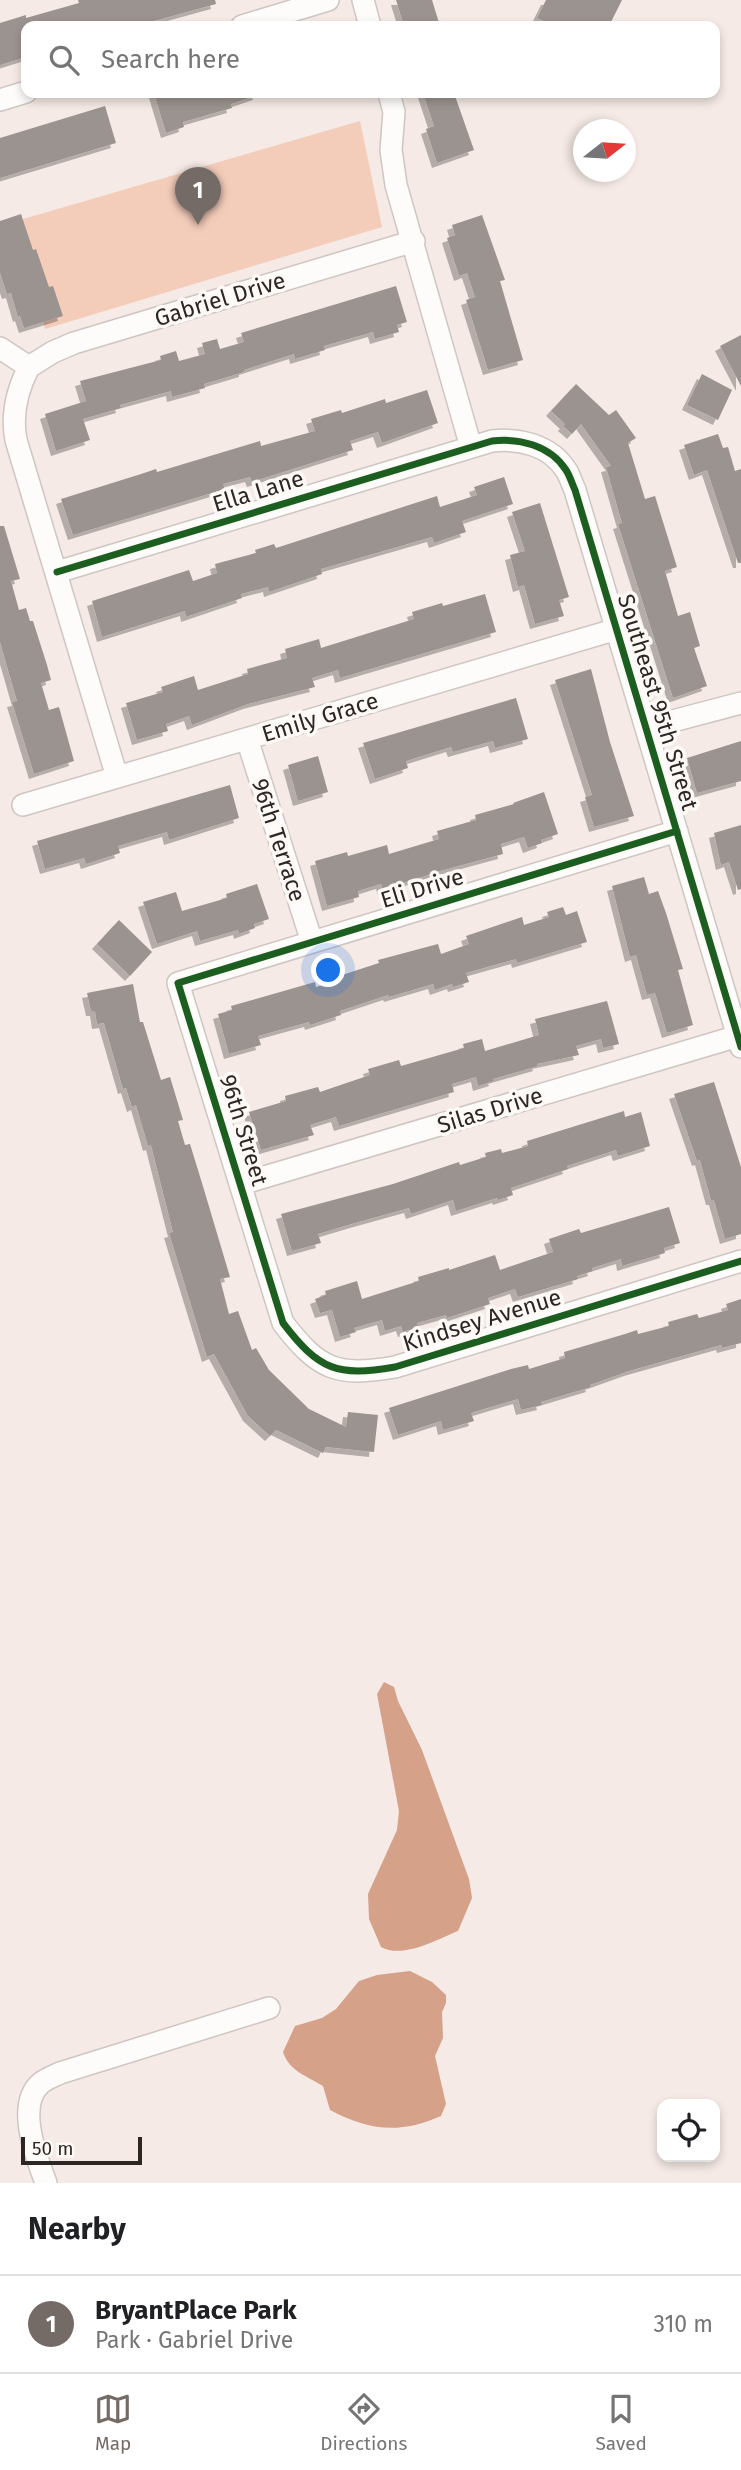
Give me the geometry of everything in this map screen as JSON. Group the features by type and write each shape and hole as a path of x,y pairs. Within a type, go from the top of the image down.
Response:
{"street":[{"path":"259,21 328,0"},
{"path":"362,0 368,21"},
{"path":"0,100 21,94"},
{"path":"390,98 394,111 391,130 393,167 471,447"},
{"name":"Gabriel Drive","path":"29,366 74,343 414,241"},
{"path":"0,348 29,366 16,400 13,425 117,777"},
{"name":"Southeast 95th Street","path":"471,447 492,441 535,444 566,468 617,629 739,1042"},
{"name":"Ella Lane","path":"57,572 471,447"},
{"name":"Emily Grace","path":"23,805 617,629"},
{"path":"646,728 741,703"},
{"name":"96th Terrace","path":"247,739 312,942"},
{"name":"Eli Drive","path":"178,983 677,831"},
{"name":"96th Street","path":"178,983 272,1289"},
{"name":"Silas Drive","path":"241,1184 739,1042"},
{"name":"Kindsey Avenue","path":"272,1289 283,1323 302,1348 332,1368 359,1373 395,1367 741,1261"},
{"path":"46,2183 29,2130 29,2105 39,2084 60,2073 269,2008"}],"shaded area":[{"path":"360,121 382,227 45,329 13,222"},
{"path":"384,1682 394,1687 422,1750 469,1879 472,1898 458,1931 420,1947 399,1951 381,1947 369,1919 368,1894 397,1830 399,1811 377,1694"},
{"path":"410,1971 432,1982 446,1995 442,2012 443,2038 435,2056 446,2104 441,2116 412,2126 385,2128 358,2122 330,2110 323,2086 294,2068 283,2052 295,2026 322,2018 336,2009 359,1981 377,1975"}],"building":[{"path":"78,0 215,0 216,4 154,21 21,21 21,59 0,65 0,23 79,3"},
{"path":"396,0 432,0 438,21 402,21"},
{"path":"546,0 622,0 612,21 543,21 537,18"},
{"path":"156,98 249,98 231,104 232,108 183,122 184,127 166,133"},
{"path":"425,98 456,98 474,150 437,163 426,129 434,126"},
{"path":"105,106 116,143 0,178 0,138"},
{"path":"21,214 33,250 36,249 49,287 53,286 63,316 24,328 0,273 0,221"},
{"path":"482,215 505,280 500,281 523,360 488,370 466,300 475,297 467,273 459,276 447,238 455,235 452,225"},
{"path":"396,286 407,322 397,325 399,332 375,339 373,332 324,346 325,350 295,359 294,354 244,370 204,384 205,388 172,397 171,391 120,405 121,408 83,419 90,440 56,451 45,414 86,401 80,381 161,360 160,356 176,351 179,361 205,354 202,343 217,339 220,349 244,342 241,333"},
{"path":"741,335 741,386 720,346"},
{"path":"702,374 732,390 718,420 687,405"},
{"path":"576,384 609,415 616,410 636,438 628,443 645,499 655,496 677,567 665,571 678,616 690,612 700,646 694,648 707,686 673,698 618,524 622,523 606,467 611,466 581,424 572,434 551,411"},
{"path":"427,390 438,423 382,443 378,432 350,441 353,450 252,482 250,477 223,484 225,489 73,535 61,499 156,469 157,472 260,441 261,446 315,431 311,419 341,410 342,413 385,399 386,403"},
{"path":"718,434 723,448 728,447 735,471 741,469 741,563 738,563 707,470 694,475 684,445"},
{"path":"504,477 513,504 462,521 466,532 434,543 432,537 321,569 322,574 269,592 268,587 241,594 242,598 186,617 185,611 102,637 92,601 189,570 193,581 217,573 215,564 256,553 255,550 274,544 276,548 437,496 440,507 477,495 474,487"},
{"path":"540,503 569,597 559,600 564,616 535,624 524,585 518,587 510,555 525,551 512,512"},
{"path":"0,526 4,526 20,579 11,581 19,610 26,608 30,621 33,621 51,680 41,683 49,710 59,707 74,761 34,774 12,702 17,701 0,642"},
{"path":"485,594 496,632 340,678 338,670 312,678 315,687 248,704 192,725 189,716 166,724 168,731 137,740 126,703 163,692 161,687 194,676 198,690 248,674 247,669 287,658 285,649 319,639 321,648 414,619 412,612"},
{"path":"591,669 610,742 634,816 594,827 585,797 592,795 555,680"},
{"path":"516,698 528,739 495,748 493,741 453,752 451,747 406,761 408,768 375,779 363,743"},
{"path":"741,741 741,781 697,793 687,758"},
{"path":"318,756 328,792 298,801 288,765"},
{"path":"230,785 239,818 169,840 167,832 118,846 120,853 86,864 84,858 45,869 37,841"},
{"path":"544,792 558,834 541,840 542,843 528,848 524,837 501,844 503,854 383,890 381,884 358,891 359,897 327,906 315,861 347,852 348,856 387,845 389,854 439,839 437,831 476,820 475,815"},
{"path":"741,825 741,889 738,890 729,862 721,865 714,833"},
{"path":"644,877 649,894 658,891 666,913 683,969 678,970 693,1025 667,1033 655,993 647,995 636,955 630,957 612,886"},
{"path":"257,884 269,919 254,924 255,928 239,934 238,930 200,941 197,931 157,944 143,902 176,892 182,911 227,898 226,894"},
{"path":"563,907 566,915 577,911 587,942 517,963 516,959 466,973 469,982 453,987 452,984 435,990 433,984 389,997 388,995 340,1011 341,1015 310,1025 309,1022 258,1036 261,1045 229,1054 218,1014 232,1010 231,1006 315,982 316,987 379,963 378,960 438,944 441,954 469,944 466,936 522,917 524,925 549,917 547,912"},
{"path":"119,920 152,952 130,976 97,944"},
{"path":"133,984 140,1022 143,1022 161,1080 170,1077 183,1120 178,1121 185,1145 190,1144 230,1277 220,1279 229,1314 238,1311 252,1350 256,1348 269,1370 309,1409 346,1427 348,1412 378,1415 374,1452 326,1447 323,1453 276,1430 270,1436 248,1416 214,1354 207,1357 169,1233 173,1232 151,1145 148,1146 136,1105 132,1107 126,1088 123,1089 104,1023 97,1024 87,993"},
{"path":"607,1001 619,1044 603,1048 601,1039 576,1046 579,1055 537,1064 538,1066 478,1086 476,1077 452,1084 454,1092 339,1126 336,1117 310,1125 314,1135 261,1150 249,1112 286,1101 285,1096 318,1087 320,1092 370,1075 368,1069 399,1060 401,1066 464,1048 463,1044 482,1039 485,1051 539,1035 535,1019"},
{"path":"714,1082 741,1167 741,1234 725,1239 700,1160 697,1161 674,1094"},
{"path":"624,1111 625,1117 641,1112 650,1146 618,1156 616,1150 567,1166 568,1169 511,1188 513,1195 456,1211 453,1200 411,1214 409,1208 355,1223 318,1234 321,1243 292,1251 281,1214 393,1184 459,1162 460,1165 486,1157 485,1153 501,1149 502,1153 528,1146 527,1141"},
{"path":"669,1207 680,1243 664,1248 665,1253 622,1266 621,1259 592,1268 593,1271 577,1276 578,1279 518,1297 515,1289 488,1298 490,1304 447,1318 446,1315 417,1323 418,1327 403,1332 401,1326 385,1331 382,1320 354,1328 356,1332 340,1337 332,1310 320,1313 315,1299 326,1295 325,1291 357,1281 362,1299 419,1281 418,1277 495,1255 500,1270 553,1252 549,1239 579,1229 581,1233"},
{"path":"741,1299 741,1343 722,1348 721,1345 629,1371 590,1385 591,1387 541,1402 542,1405 521,1410 518,1399 471,1413 474,1421 443,1430 441,1421 398,1435 389,1408 511,1369 528,1365 529,1369 565,1358 564,1352 637,1330 638,1334 669,1326 668,1322 697,1314 699,1318 728,1310 726,1304"}],"cycle path":[{"path":"57,572 492,441 523,442 551,454 566,470 575,490 741,1047"},
{"path":"677,831 178,983 283,1323 308,1351 331,1366 358,1371 395,1367 741,1261"}],"place":[{"name":"BryantPlace Park","path":"198,225"}]}
